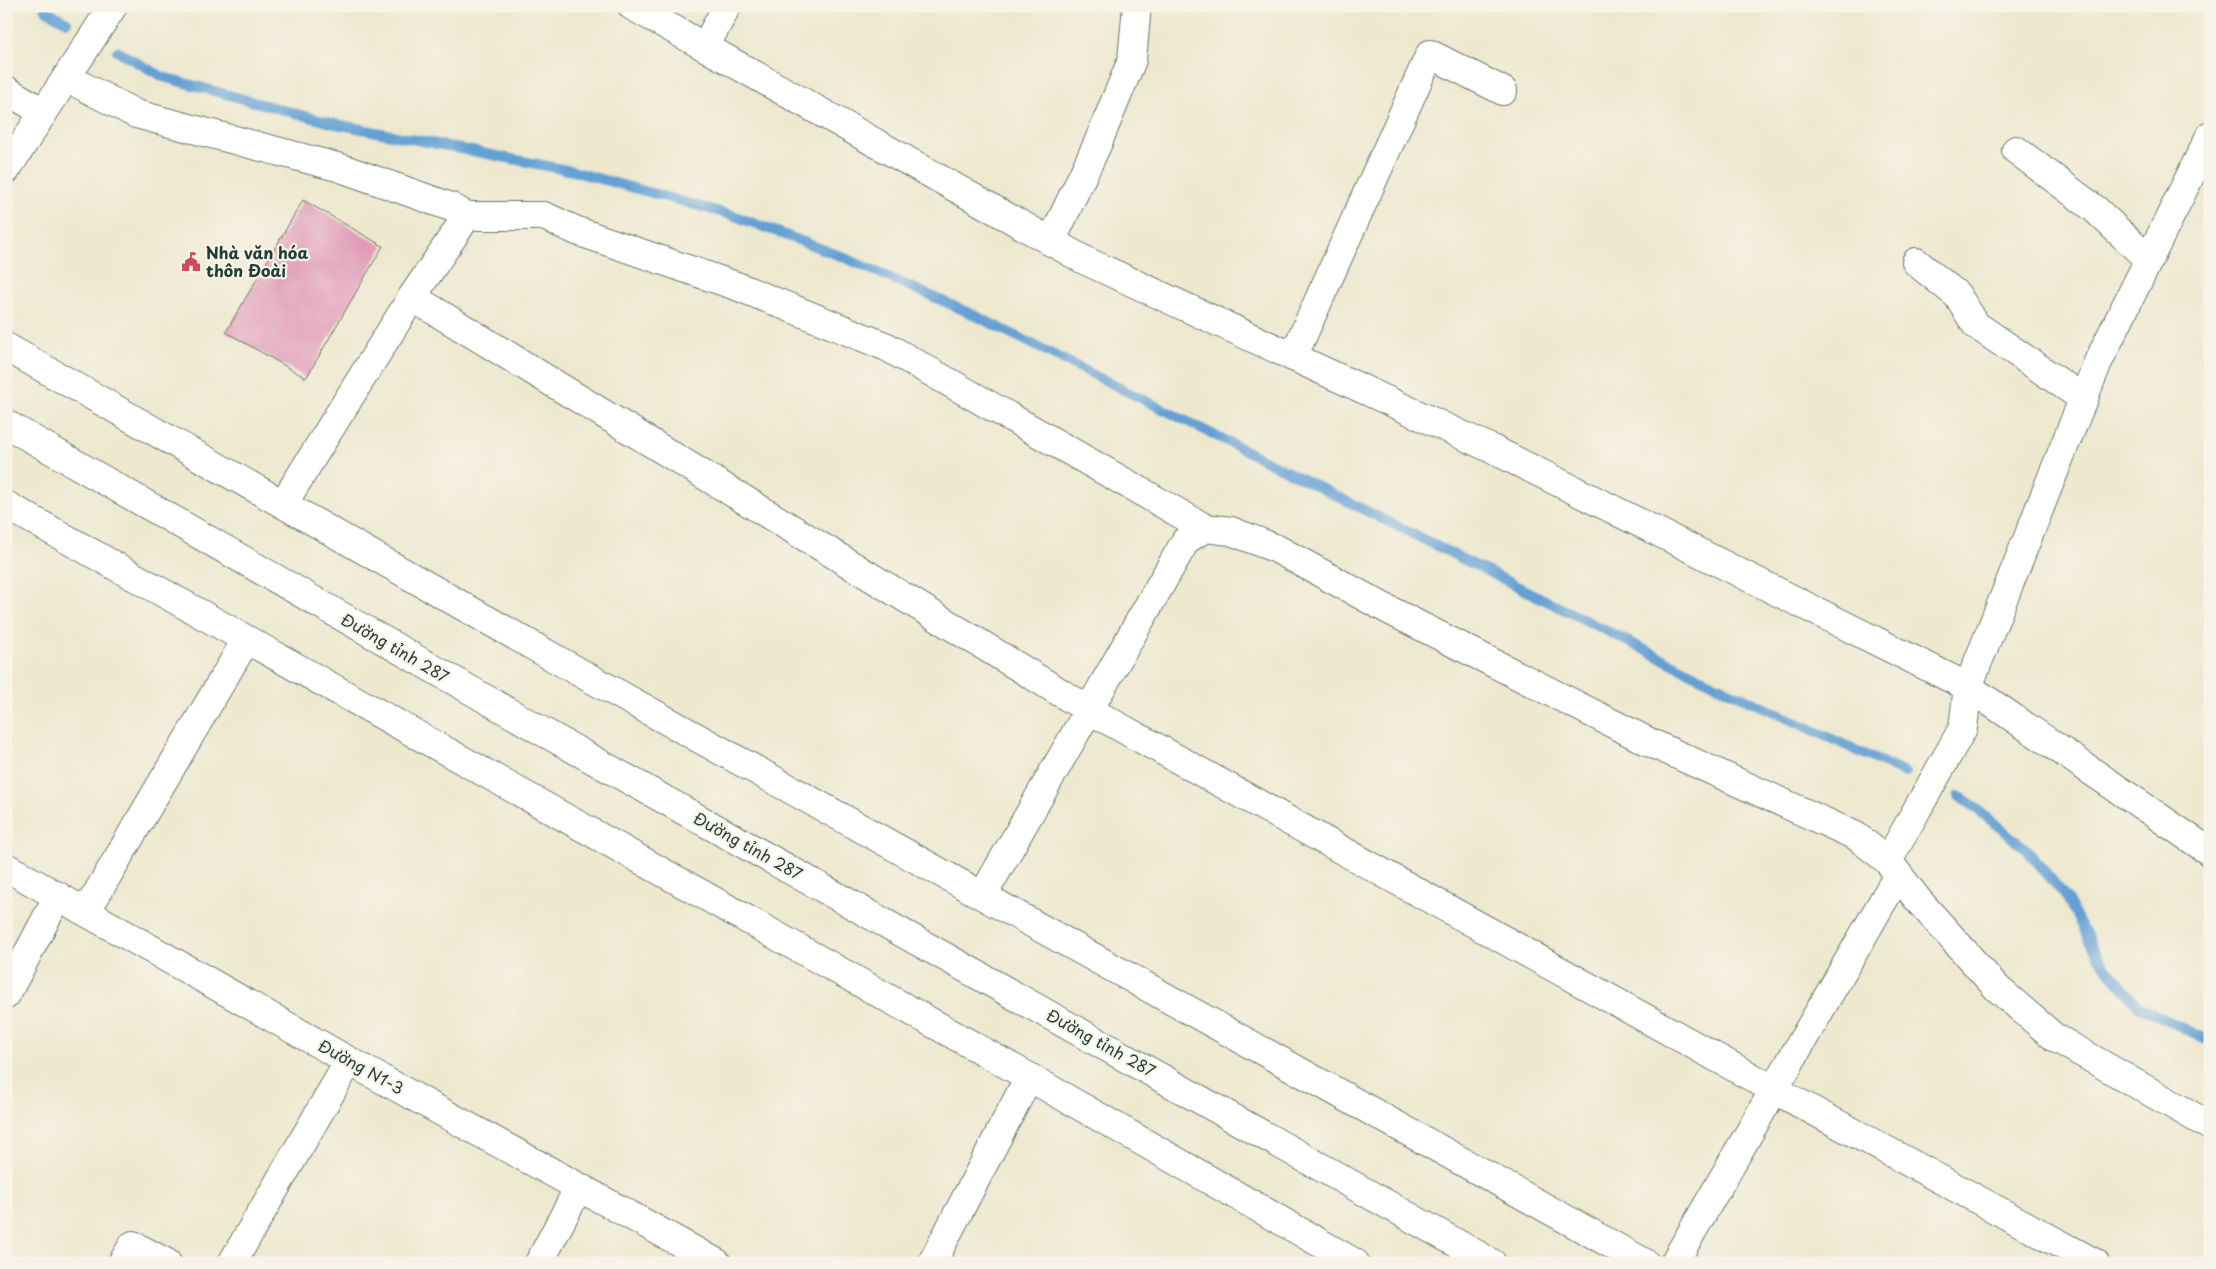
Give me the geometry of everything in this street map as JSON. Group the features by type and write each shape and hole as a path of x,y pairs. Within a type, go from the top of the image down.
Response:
{"street":[{"path":"6,170 113,6"},
{"path":"632,6 1084,260 1490,448 1968,687 2210,852"},
{"path":"705,47 727,6"},
{"path":"1051,242 1097,145 1132,60 1136,6"},
{"path":"1293,356 1430,54 1503,91"},
{"path":"67,78 136,114 341,168 451,207 468,216 544,216 577,231 739,287 887,347 1205,528 1231,531 1278,549 1385,608 1650,742 1856,836 1893,868 1996,988 2054,1037 2210,1126"},
{"path":"6,90 44,112"},
{"path":"1674,1263 1775,1090 1893,868 1963,728 1968,687 2098,362 2210,136"},
{"path":"2016,150 2094,209 2149,260"},
{"path":"283,504 412,297 468,216"},
{"path":"1916,262 1957,295 1976,325 2084,399"},
{"path":"412,297 1089,710 1775,1090 2095,1263"},
{"path":"6,347 579,672 1646,1263"},
{"name":"Đường tỉnh 287","path":"6,424 540,730 1492,1263"},
{"path":"6,505 1030,1077 1354,1263"},
{"path":"983,896 1186,540 1205,528"},
{"path":"86,912 246,640"},
{"name":"Đường N1-3","path":"6,867 349,1061 717,1263"},
{"path":"6,995 58,896"},
{"path":"232,1263 349,1061"},
{"path":"932,1263 1030,1077"},
{"path":"539,1263 579,1187"},
{"path":"122,1263 133,1244 167,1263"}],"building":[{"path":"303,200 383,246 306,378 226,332"}],"waterway":[{"path":"44,6 47,11 67,22"},
{"path":"117,51 163,77 331,123 572,171 735,216 843,257 972,314 1699,677 1905,773"},
{"path":"1958,796 1967,801 2026,849 2066,897 2098,957 2138,1006 2210,1041"}],"place":[{"name":"Nhà văn hóa thôn Đoài","path":"191,262"}]}
